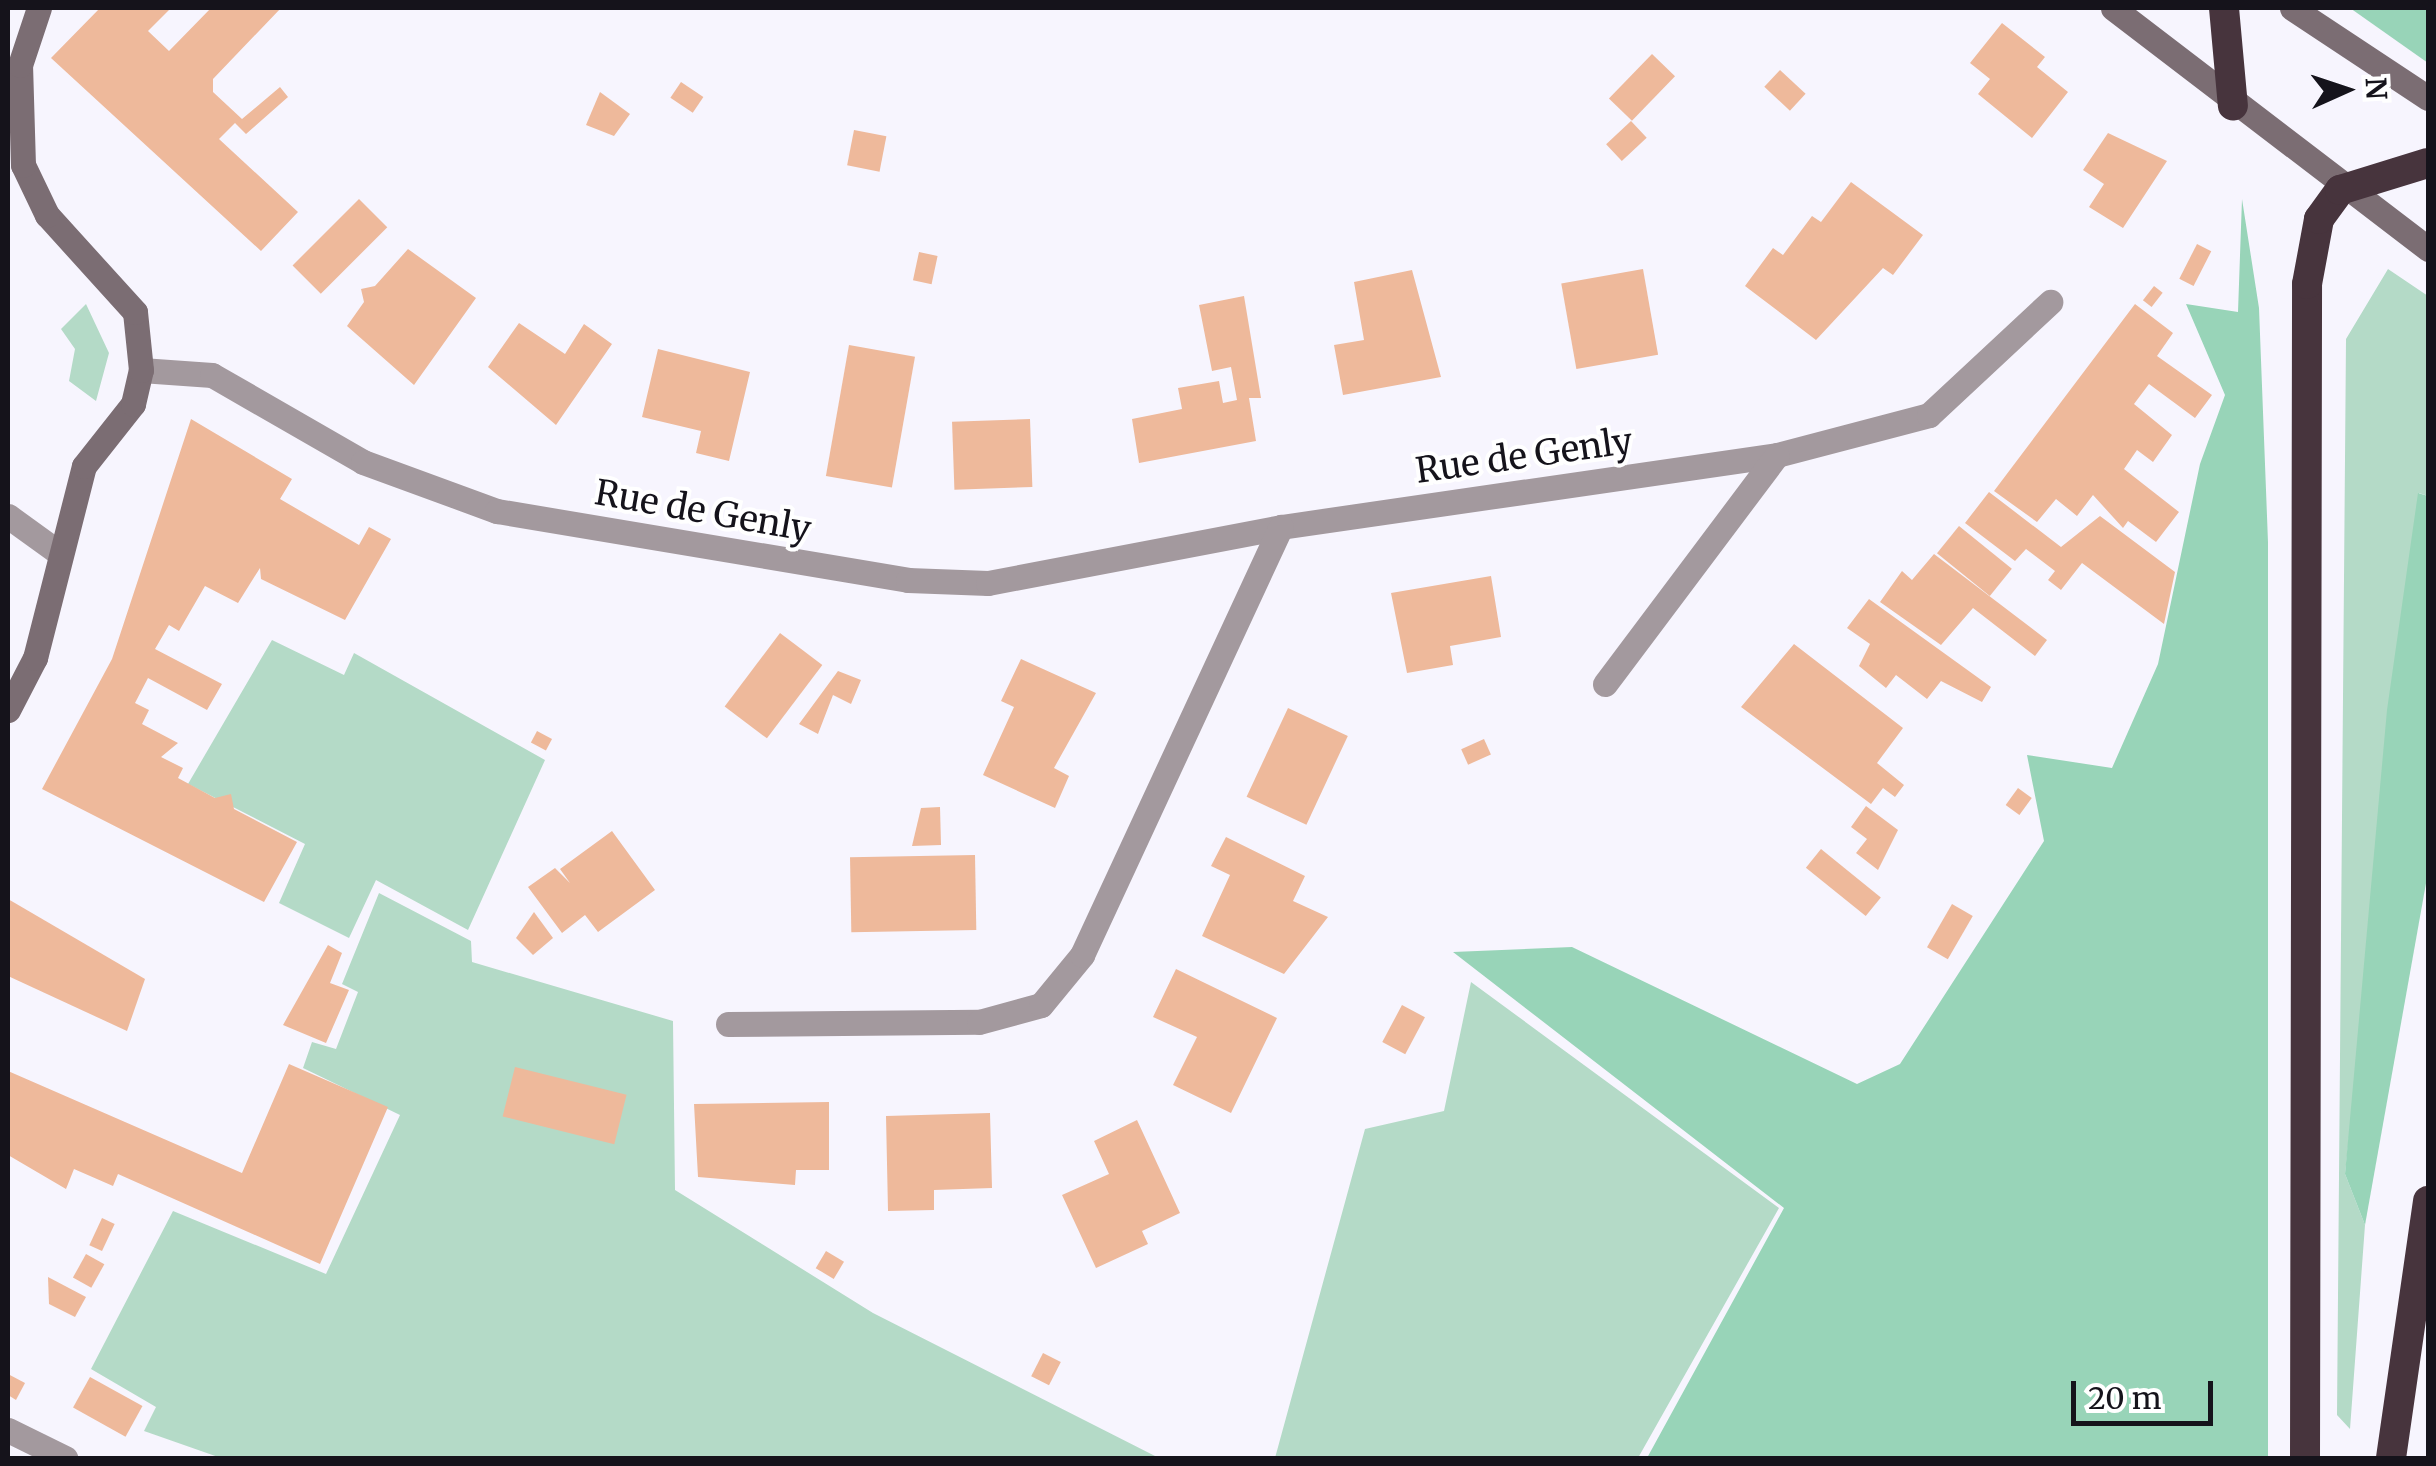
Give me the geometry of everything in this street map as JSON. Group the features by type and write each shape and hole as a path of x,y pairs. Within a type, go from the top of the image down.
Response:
{"highway":[{"path":"2224,8 2233,106"},
{"path":"2305,1458 2306,284 2319,219 2340,190 2428,162"},
{"path":"2391,1458 2428,1201"}],"main road":[{"path":"8,710 35,658 58,552 84,466 133,404 141,370 135,312 16,174 20,65 39,8"},
{"path":"2113,8 2340,190 2428,249"},
{"path":"2292,8 2428,98"}],"street":[{"name":"Rue de Genly","path":"141,370 212,374 362,462 497,511 908,580 988,583 1281,528 1777,455 1929,415 2050,302"},
{"path":"1605,684 1777,455"},
{"path":"8,516 58,552"},
{"path":"728,1024 979,1022 1041,1005 1082,955 1281,528"},
{"path":"8,1430 65,1458"}],"green space":[{"path":"2350,8 2428,8 2428,63"},
{"path":"2242,199 2259,308 2268,542 2268,1458 1647,1458 1784,1208 1453,952 1572,947 1857,1084 1900,1064 2044,841 2027,755 2112,768 2158,664 2200,464 2225,395 2186,304 2238,312"},
{"path":"2388,269 2428,296 2428,496 2419,493 2345,1174 2365,1225 2350,1429 2337,1415 2346,339"},
{"path":"86,304 109,353 96,401 69,381 75,349 61,329"},
{"path":"2418,493 2428,496 2428,872 2365,1225 2345,1174 2387,710"},
{"path":"272,640 344,675 354,653 545,760 468,930 376,880 349,938 279,903 305,844 188,784"},
{"path":"379,893 471,941 472,962 673,1021 675,1190 873,1313 1159,1458 221,1458 144,1431 156,1407 91,1369 173,1211 326,1274 400,1115 303,1068 312,1042 336,1049 358,992 342,984"},
{"path":"1471,982 1779,1208 1638,1458 1275,1458 1365,1129 1444,1111"}],"building":[{"path":"100,8 171,8 148,31 169,51 211,8 281,8 213,79 213,92 242,119 280,87 288,97 246,134 235,123 219,139 298,212 261,251 51,58"},
{"path":"2002,23 2045,57 2037,67 2068,92 2032,138 1978,94 1990,79 1970,63"},
{"path":"1652,54 1675,76 1632,121 1609,99"},
{"path":"1780,70 1806,94 1790,111 1764,87"},
{"path":"681,82 703,97 693,113 670,98"},
{"path":"600,92 630,114 614,136 586,125"},
{"path":"1631,121 1647,138 1622,161 1606,144"},
{"path":"854,130 886,136 880,172 847,165"},
{"path":"2108,133 2167,161 2123,228 2089,207 2104,184 2083,170"},
{"path":"1851,182 1923,235 1893,275 1883,268 1816,340 1745,286 1773,248 1783,255 1812,216 1821,222"},
{"path":"359,199 387,227 321,294 293,265"},
{"path":"2197,244 2211,251 2194,286 2179,279"},
{"path":"408,249 476,298 414,385 347,326 364,302 361,289 375,286"},
{"path":"919,252 938,256 932,284 913,280"},
{"path":"1643,269 1658,355 1576,369 1561,283"},
{"path":"1412,270 1441,377 1343,395 1334,345 1364,340 1354,282"},
{"path":"2154,286 2163,293 2152,307 2143,300"},
{"path":"1244,296 1261,398 1249,398 1256,441 1139,463 1132,419 1182,409 1178,388 1219,381 1223,403 1237,400 1231,367 1212,371 1199,305"},
{"path":"2135,304 2173,333 2157,356 2212,395 2195,418 2149,384 2134,404 2172,435 2153,462 2137,450 2124,469 2179,512 2156,542 2128,521 2123,528 2093,495 2077,516 2056,499 2037,522 1994,491"},
{"path":"519,323 565,354 584,324 612,344 556,425 488,367"},
{"path":"849,345 915,357 892,488 826,476"},
{"path":"658,349 750,372 729,461 696,453 701,431 642,417"},
{"path":"191,419 292,479 280,499 359,545 369,527 391,539 345,620 261,579 260,568 238,603 205,586 179,631 169,625 155,649 222,684 207,710 148,678 135,703 149,710 142,724 178,743 161,757 183,768 178,778 215,798 231,794 234,809 297,842 264,902 42,789 112,659"},
{"path":"1030,419 1032,487 954,490 952,422"},
{"path":"1989,492 2061,547 2100,516 2175,572 2164,624 2082,563 2061,590 2048,580 2055,571 2026,549 2015,561 1965,523"},
{"path":"1959,526 2012,569 1990,596 1937,553"},
{"path":"1934,554 2047,640 2035,656 1973,608 1941,645 1880,602 1902,571 1912,580"},
{"path":"1491,576 1501,637 1450,646 1453,665 1407,673 1391,593"},
{"path":"1869,599 1991,687 1982,702 1941,681 1927,699 1896,675 1886,688 1859,666 1870,644 1847,628"},
{"path":"780,633 822,665 767,738 725,706"},
{"path":"1794,644 1903,728 1877,763 1904,785 1895,797 1883,788 1871,804 1741,707"},
{"path":"1021,659 1096,693 1054,768 1069,776 1055,808 983,775 1014,707 1001,701"},
{"path":"838,671 861,680 851,704 833,695 818,734 799,724"},
{"path":"1288,708 1348,736 1306,825 1247,797"},
{"path":"537,731 552,739 546,750 531,742"},
{"path":"1484,739 1491,755 1468,765 1461,749"},
{"path":"2018,788 2032,798 2019,815 2006,805"},
{"path":"1866,806 1898,830 1878,870 1856,853 1867,839 1851,827"},
{"path":"940,807 941,845 912,846 921,808"},
{"path":"612,831 655,890 598,932 585,915 562,933 528,887 555,868 570,883 560,869"},
{"path":"1226,837 1305,876 1293,901 1328,917 1284,974 1202,936 1230,875 1211,866"},
{"path":"1821,849 1881,897 1866,916 1806,868"},
{"path":"975,855 976,930 851,932 850,857"},
{"path":"8,899 145,979 127,1031 8,976"},
{"path":"1952,904 1973,916 1948,959 1927,947"},
{"path":"534,912 553,938 533,955 516,938"},
{"path":"328,945 342,953 330,983 349,990 326,1043 283,1025"},
{"path":"1176,969 1277,1018 1231,1113 1173,1085 1197,1037 1153,1017"},
{"path":"1402,1005 1425,1017 1405,1054 1382,1042"},
{"path":"289,1064 388,1107 320,1264 118,1174 113,1186 74,1169 66,1189 8,1155 8,1071 242,1173"},
{"path":"515,1067 627,1095 614,1144 503,1116"},
{"path":"829,1102 829,1170 796,1170 795,1185 698,1177 694,1104"},
{"path":"990,1113 992,1188 934,1190 934,1210 888,1211 886,1116"},
{"path":"1137,1120 1180,1213 1142,1231 1148,1244 1096,1268 1062,1195 1109,1174 1094,1141"},
{"path":"102,1218 115,1224 102,1251 89,1245"},
{"path":"826,1251 844,1262 834,1279 816,1268"},
{"path":"86,1254 104,1264 91,1288 73,1278"},
{"path":"48,1277 86,1297 75,1317 49,1304"},
{"path":"1043,1353 1061,1362 1049,1385 1031,1376"},
{"path":"8,1374 25,1383 16,1400 8,1395"},
{"path":"90,1377 142,1406 126,1437 73,1408"}]}
